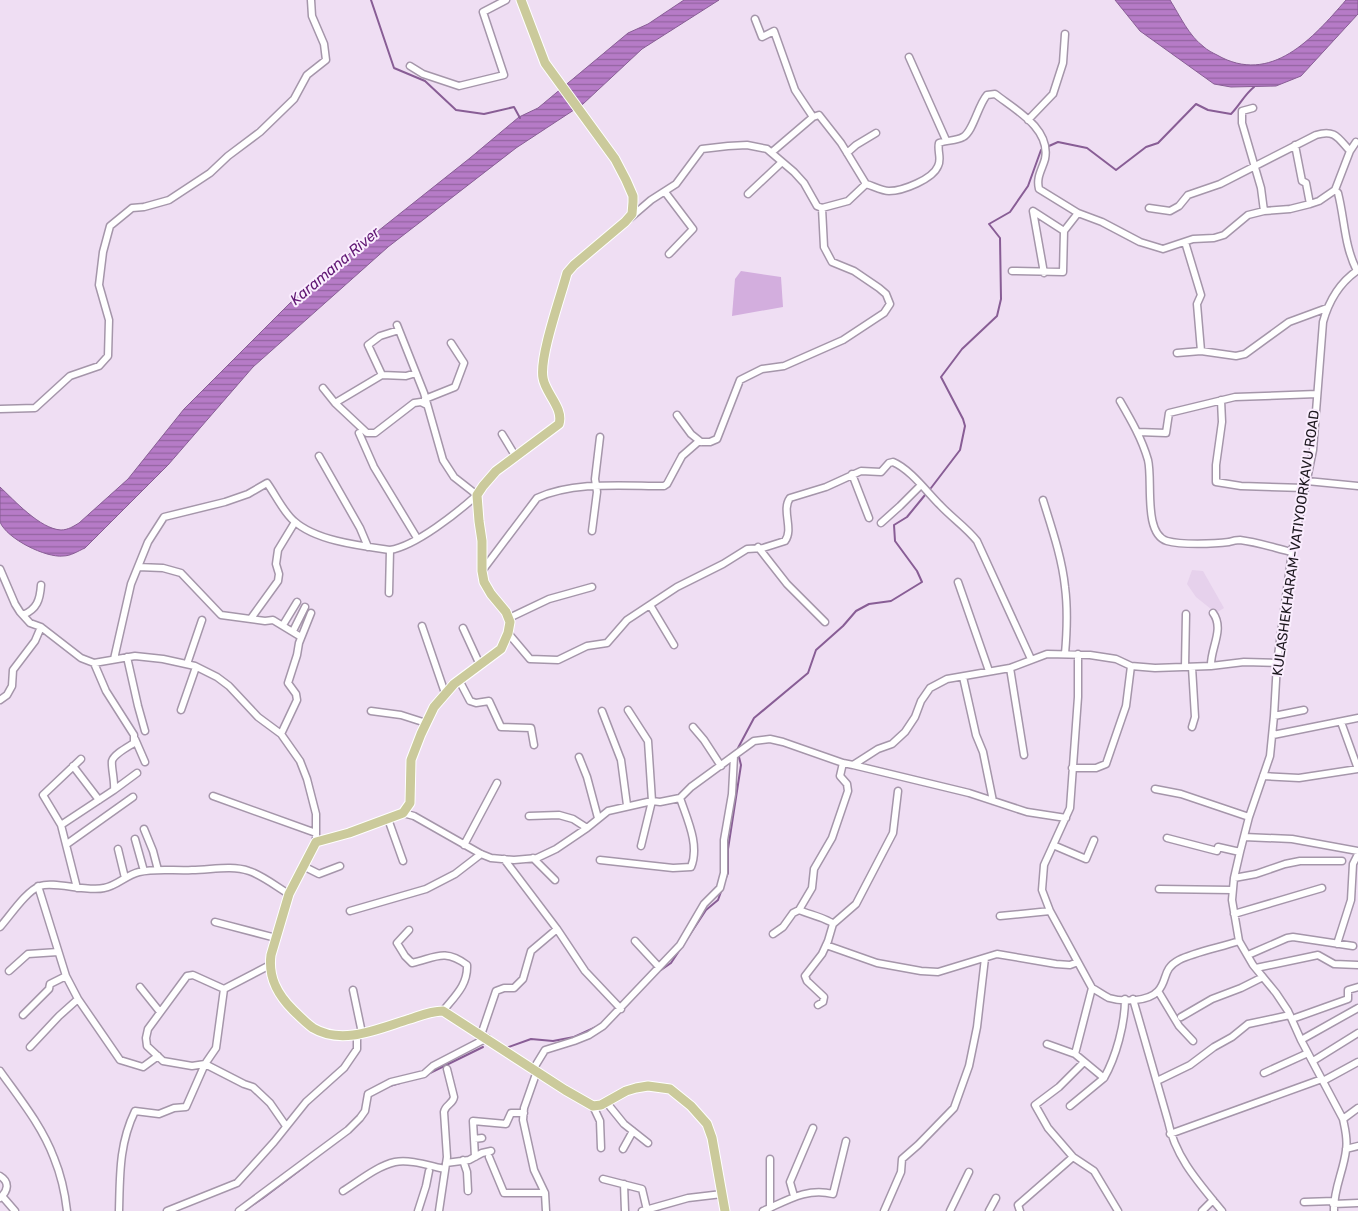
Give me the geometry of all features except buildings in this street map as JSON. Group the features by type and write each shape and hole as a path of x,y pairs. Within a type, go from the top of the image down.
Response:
{"main road":[{"path":"521,0 545,63 615,159 633,196 632,214 567,273 547,344 542,370 543,380 559,413 560,421 558,426 488,480 478,495 478,521 482,541 484,582 509,618 508,633 501,649 459,680 434,708 411,760 410,803 404,813 349,834 316,837 289,894 270,965 276,990 286,1004 313,1028 324,1033 341,1036 360,1034 430,1011 444,1011 536,1069 565,1090 593,1106 607,1102 626,1091 648,1086 670,1089 701,1115 707,1124 712,1138 725,1211"}],"street":[{"path":"0,408 35,408 70,376 99,366 108,356 109,320 99,285 103,252 110,226 132,208 144,207 169,200 210,173 228,156 260,132 294,99 307,75 326,60 324,44 312,16 311,0"},
{"path":"410,66 423,74 459,86 504,75 483,12 506,0"},
{"path":"755,19 762,37 774,31 795,90 813,117"},
{"path":"1028,120 1053,94 1063,64 1065,34"},
{"path":"909,57 946,140"},
{"path":"772,152 813,117 819,115 831,128 866,184 889,191 910,186 934,172 940,161 939,143 962,138 968,133 981,102 987,95 995,94 1028,120 1040,133 1045,144 1045,158 1037,182 1039,189 1078,213 1102,222 1140,242 1163,249 1186,242 1224,235 1248,215 1264,211 1290,209 1319,201 1335,190 1350,151 1356,142"},
{"path":"1253,108 1242,111 1242,123 1262,188 1264,211"},
{"path":"1149,208 1170,211 1178,206 1188,195 1220,184 1295,145 1326,132 1335,135 1350,151"},
{"path":"847,152 856,144 876,133"},
{"path":"1295,145 1302,181 1306,183 1310,204"},
{"path":"625,222 651,200 676,184 702,149 747,146 767,148 804,183 817,206 822,208 848,201 866,184"},
{"path":"748,194 782,162"},
{"path":"1335,190 1338,193 1344,216 1346,242 1350,259 1358,271"},
{"path":"666,192 693,229 669,254"},
{"path":"482,571 537,498 550,492 596,486 664,486 669,482 682,456 696,443 710,442 717,438 740,380 762,369 784,366 843,340 884,313 889,307 889,300 886,294 854,271 832,262 824,248 822,208"},
{"path":"1044,273 1033,211 1064,232"},
{"path":"1012,271 1063,272 1064,232 1078,213"},
{"path":"1186,242 1201,295 1197,304 1201,351"},
{"name":"KULASHEKHARAM-VATIYOORKAVU ROAD","path":"1334,1206 1346,1149 1346,1131 1343,1118 1308,1054 1291,1017 1239,941 1232,890 1249,817 1270,756 1277,663 1292,552 1313,450 1323,329 1327,308 1341,285 1358,271"},
{"path":"1177,353 1201,351 1236,356 1245,354 1289,322 1327,308"},
{"path":"114,659 131,584 148,542 164,517 225,502 248,494 267,483 295,522 305,529 325,537 390,550 397,549 417,538 478,495 454,477 443,460 426,402 398,327 368,344 382,375"},
{"path":"323,388 335,403 367,433 376,433 414,403 426,402 455,387 464,363 451,343"},
{"path":"335,403 382,375 406,376 416,373"},
{"path":"1138,432 1166,433 1169,413 1235,397 1318,394"},
{"path":"1221,400 1222,422 1216,465 1216,482 1241,486 1358,486"},
{"path":"1120,402 1138,432 1148,460 1151,478 1150,512 1158,536 1168,541 1180,543 1240,540 1292,552"},
{"path":"677,415 691,434 700,442"},
{"path":"359,433 374,467 417,538"},
{"path":"502,434 516,457"},
{"path":"592,531 597,492 595,479 600,437"},
{"path":"319,456 360,528 368,547"},
{"path":"508,633 530,659 558,660 586,646 604,644 610,641 627,620 677,587 723,564 747,549 786,540 788,535 788,501 790,498 826,487 861,471 881,472 888,463 893,462 920,485 977,541 1031,659"},
{"path":"852,474 869,518"},
{"path":"881,523 920,485"},
{"path":"1043,500 1054,534 1065,585 1066,654"},
{"path":"252,617 278,582 279,574 276,564 278,550 295,522"},
{"path":"758,547 787,584 825,622"},
{"path":"389,593 390,550"},
{"path":"138,567 163,568 181,574 221,614 265,621 273,620 301,637"},
{"path":"0,569 15,604 30,623 41,627 81,658 94,663 143,656 188,664 217,677 229,686 258,717 281,734 300,761 307,778 316,814 316,837 213,796"},
{"path":"958,582 989,671"},
{"path":"23,615 34,608 38,602 41,585"},
{"path":"509,618 549,599 592,587"},
{"path":"283,625 297,602"},
{"path":"650,605 674,645"},
{"path":"293,631 305,607"},
{"path":"281,734 297,700 296,694 288,683 310,613"},
{"path":"1211,666 1218,634 1217,618 1214,613"},
{"path":"1186,614 1189,667 1195,717 1192,727"},
{"path":"188,664 202,620"},
{"path":"422,626 446,693"},
{"path":"0,699 7,695 12,686 13,670 34,641 41,627"},
{"path":"463,628 480,665"},
{"path":"853,765 878,749 892,744 905,732 930,688 947,679 1010,668 1047,654 1078,654 1116,660 1131,666 1155,668 1211,666 1244,662 1277,663"},
{"path":"1078,654 1078,697 1070,808 1044,865 1042,879 1043,895 1050,911 1092,988 1110,998 1133,999 1152,996 1158,991 1169,967 1181,959 1239,941"},
{"path":"127,657 145,731"},
{"path":"94,663 106,691 131,730 146,762"},
{"path":"1072,768 1096,768 1106,764 1126,706 1131,666"},
{"path":"182,710 196,667"},
{"path":"1010,668 1024,755"},
{"path":"963,677 976,735 983,752 993,801"},
{"path":"459,680 470,701 476,703 489,701 501,727 531,728 534,745"},
{"path":"628,710 648,741 652,801 641,846"},
{"path":"1274,716 1304,710"},
{"path":"371,711 401,715 426,723"},
{"path":"602,711 621,760 627,805"},
{"path":"1272,735 1358,718"},
{"path":"1263,776 1299,778 1358,769 1341,722"},
{"path":"693,728 704,740 721,766"},
{"path":"114,790 113,759 134,743 135,739"},
{"path":"404,813 414,816 464,845 491,858 514,860 533,858 556,848 587,828 608,810 627,805 680,798 691,787 754,741 770,739 843,763 969,793 1027,812 1066,818"},
{"path":"546,1211 544,1193 534,1170 523,1120 536,1069 545,1050 589,1035 603,1026 621,1009 680,945 704,904 720,888 724,873 724,840 732,794 734,756"},
{"path":"579,757 587,777 598,818"},
{"path":"76,888 67,844 61,826 43,793 81,759"},
{"path":"773,934 784,927 793,913 799,910 814,886 814,869 832,838 848,791 847,784 840,776 843,763"},
{"path":"74,766 99,800"},
{"path":"61,826 137,773"},
{"path":"464,845 498,783"},
{"path":"1155,789 1181,794 1249,817"},
{"path":"818,1005 823,1002 824,997 805,977 826,946 833,924 856,904 893,833 898,791"},
{"path":"67,844 133,797"},
{"path":"600,860 673,868 691,867 695,856 692,831 680,798"},
{"path":"529,816 559,815 573,818 587,828"},
{"path":"388,819 402,861"},
{"path":"144,829 158,870"},
{"path":"1244,837 1292,839 1358,853 1354,864 1351,900 1337,944"},
{"path":"1167,838 1217,851 1218,847 1240,852"},
{"path":"134,839 144,871"},
{"path":"1052,845 1086,859 1094,840"},
{"path":"118,850 125,878"},
{"path":"350,911 426,889 455,874 481,854"},
{"path":"533,858 555,880"},
{"path":"504,859 557,929 585,971 621,1009"},
{"path":"1234,878 1256,874 1300,861 1342,861"},
{"path":"303,866 319,874 340,866"},
{"path":"0,927 38,886 104,888 131,874 144,871 193,870 221,867 250,871 289,894"},
{"path":"38,886 66,976 78,999 120,1060 143,1067 158,1056"},
{"path":"1234,914 1322,888"},
{"path":"1159,889 1232,890"},
{"path":"799,910 812,916 829,920 833,924"},
{"path":"1000,916 1050,911"},
{"path":"215,922 276,938"},
{"path":"239,1211 348,1130 365,1111 368,1094 391,1082 424,1074 433,1066 484,1036 496,991 504,988 514,988 523,979 531,951 557,929"},
{"path":"409,930 397,943 412,963 441,954 460,960 467,965 467,974 462,988 444,1011"},
{"path":"1248,955 1293,937 1353,946"},
{"path":"635,941 659,967"},
{"path":"826,946 877,963 921,971 938,972 997,954 1056,964 1070,965 1078,962"},
{"path":"9,971 28,954 58,952"},
{"path":"1256,968 1314,955 1318,955 1334,964 1358,965"},
{"path":"884,1211 901,1172 902,1159 954,1108 969,1066 977,1027 985,958"},
{"path":"224,989 270,965"},
{"path":"224,989 194,975 187,976 148,1029 147,1046 163,1061 192,1066 205,1064 244,1084 254,1086 270,1103 286,1126"},
{"path":"23,1016 49,989 50,984 66,976"},
{"path":"1181,1017 1212,999 1263,977"},
{"path":"140,987 160,1012"},
{"path":"1156,1081 1190,1065 1214,1047 1232,1038 1248,1024 1291,1017 1348,1000 1348,990 1358,987"},
{"path":"1075,1054 1092,988"},
{"path":"119,1211 122,1147 135,1111 159,1114 174,1108 186,1107 205,1064 216,1048 224,989"},
{"path":"168,1211 237,1182 274,1142 306,1102 344,1068 356,1049 360,1034 352,990"},
{"path":"1158,991 1179,1026 1193,1041"},
{"path":"30,1047 78,999"},
{"path":"1070,1106 1104,1078 1110,1067 1124,1017 1125,999"},
{"path":"1133,999 1172,1139 1186,1165 1222,1211"},
{"path":"1301,1040 1358,1008"},
{"path":"1313,1061 1358,1033"},
{"path":"1047,1044 1075,1054 1104,1078"},
{"path":"1264,1073 1308,1054"},
{"path":"1084,1062 1059,1087 1035,1105 1048,1128 1073,1157 1094,1171 1118,1211"},
{"path":"1170,1134 1323,1080 1358,1062"},
{"path":"440,1211 447,1148 444,1112 454,1097 448,1069"},
{"path":"0,1071 27,1109 54,1158 64,1188 67,1211"},
{"path":"607,1102 624,1124 648,1143"},
{"path":"593,1106 600,1121 601,1148"},
{"path":"1343,1118 1358,1108"},
{"path":"475,1157 473,1121 506,1124 511,1113 524,1113"},
{"path":"794,1196 790,1182 813,1128"},
{"path":"623,1148 633,1131"},
{"path":"474,1139 482,1138"},
{"path":"763,1211 794,1196 814,1192 833,1194 846,1141"},
{"path":"1346,1149 1358,1146"},
{"path":"343,1191 384,1166 396,1162 446,1166 490,1154 504,1193 544,1193"},
{"path":"1020,1211 1018,1205 1073,1157"},
{"path":"770,1159 770,1208"},
{"path":"463,1160 467,1172 468,1191"},
{"path":"418,1211 429,1171"},
{"path":"950,1211 969,1172"},
{"path":"0,1176 7,1184 1,1197 15,1211"},
{"path":"603,1179 642,1189 644,1210 688,1198 722,1194"},
{"path":"624,1184 625,1211"},
{"path":"989,1211 996,1198"},
{"path":"1202,1211 1213,1200"},
{"path":"1304,1202 1334,1206 1358,1204"}],"shaded area":[{"path":"741,271 781,277 783,307 732,316 735,279"},
{"path":"1192,570 1203,571 1224,608 1216,613 1196,597 1187,584"}],"water":[{"name":"Karamana River","path":"684,0 719,0 642,49 583,104 516,148 388,247 253,367 168,465 85,548 66,556 47,554 19,541 4,528 0,522 0,487 28,513 45,525 61,530 68,529 79,523 128,479 184,409 300,293 519,117 538,108 628,33 648,24"},
{"path":"1115,0 1170,0 1189,32 1205,48 1237,63 1255,65 1273,61 1305,42 1320,29 1346,0 1358,0 1358,14 1301,76 1276,86 1231,87 1214,84 1140,31"}],"waterway":[{"path":"371,0 394,68 425,81 456,110 484,114 514,107 520,118"},
{"path":"1049,146 1058,142 1087,148 1116,170 1146,147 1158,143 1196,104 1208,110 1231,114 1254,87"},
{"path":"931,488 960,450 965,426 941,377 962,349 997,316 1001,299 1000,238 989,224 1010,212 1028,186 1041,150"},
{"path":"738,748 754,718 808,673 816,650 843,626 856,611 869,604 891,601 922,582 917,571 895,541 894,525 907,517 925,495"},
{"path":"724,882 728,873 728,849 741,765 739,757"},
{"path":"685,942 706,910 718,900 722,889"},
{"path":"661,970 671,963 681,948"},
{"path":"506,1048 531,1039 553,1041 574,1037 596,1027"},
{"path":"430,1073 483,1047"},
{"path":"390,1086 400,1083"},
{"path":"248,1208 308,1164"}]}
